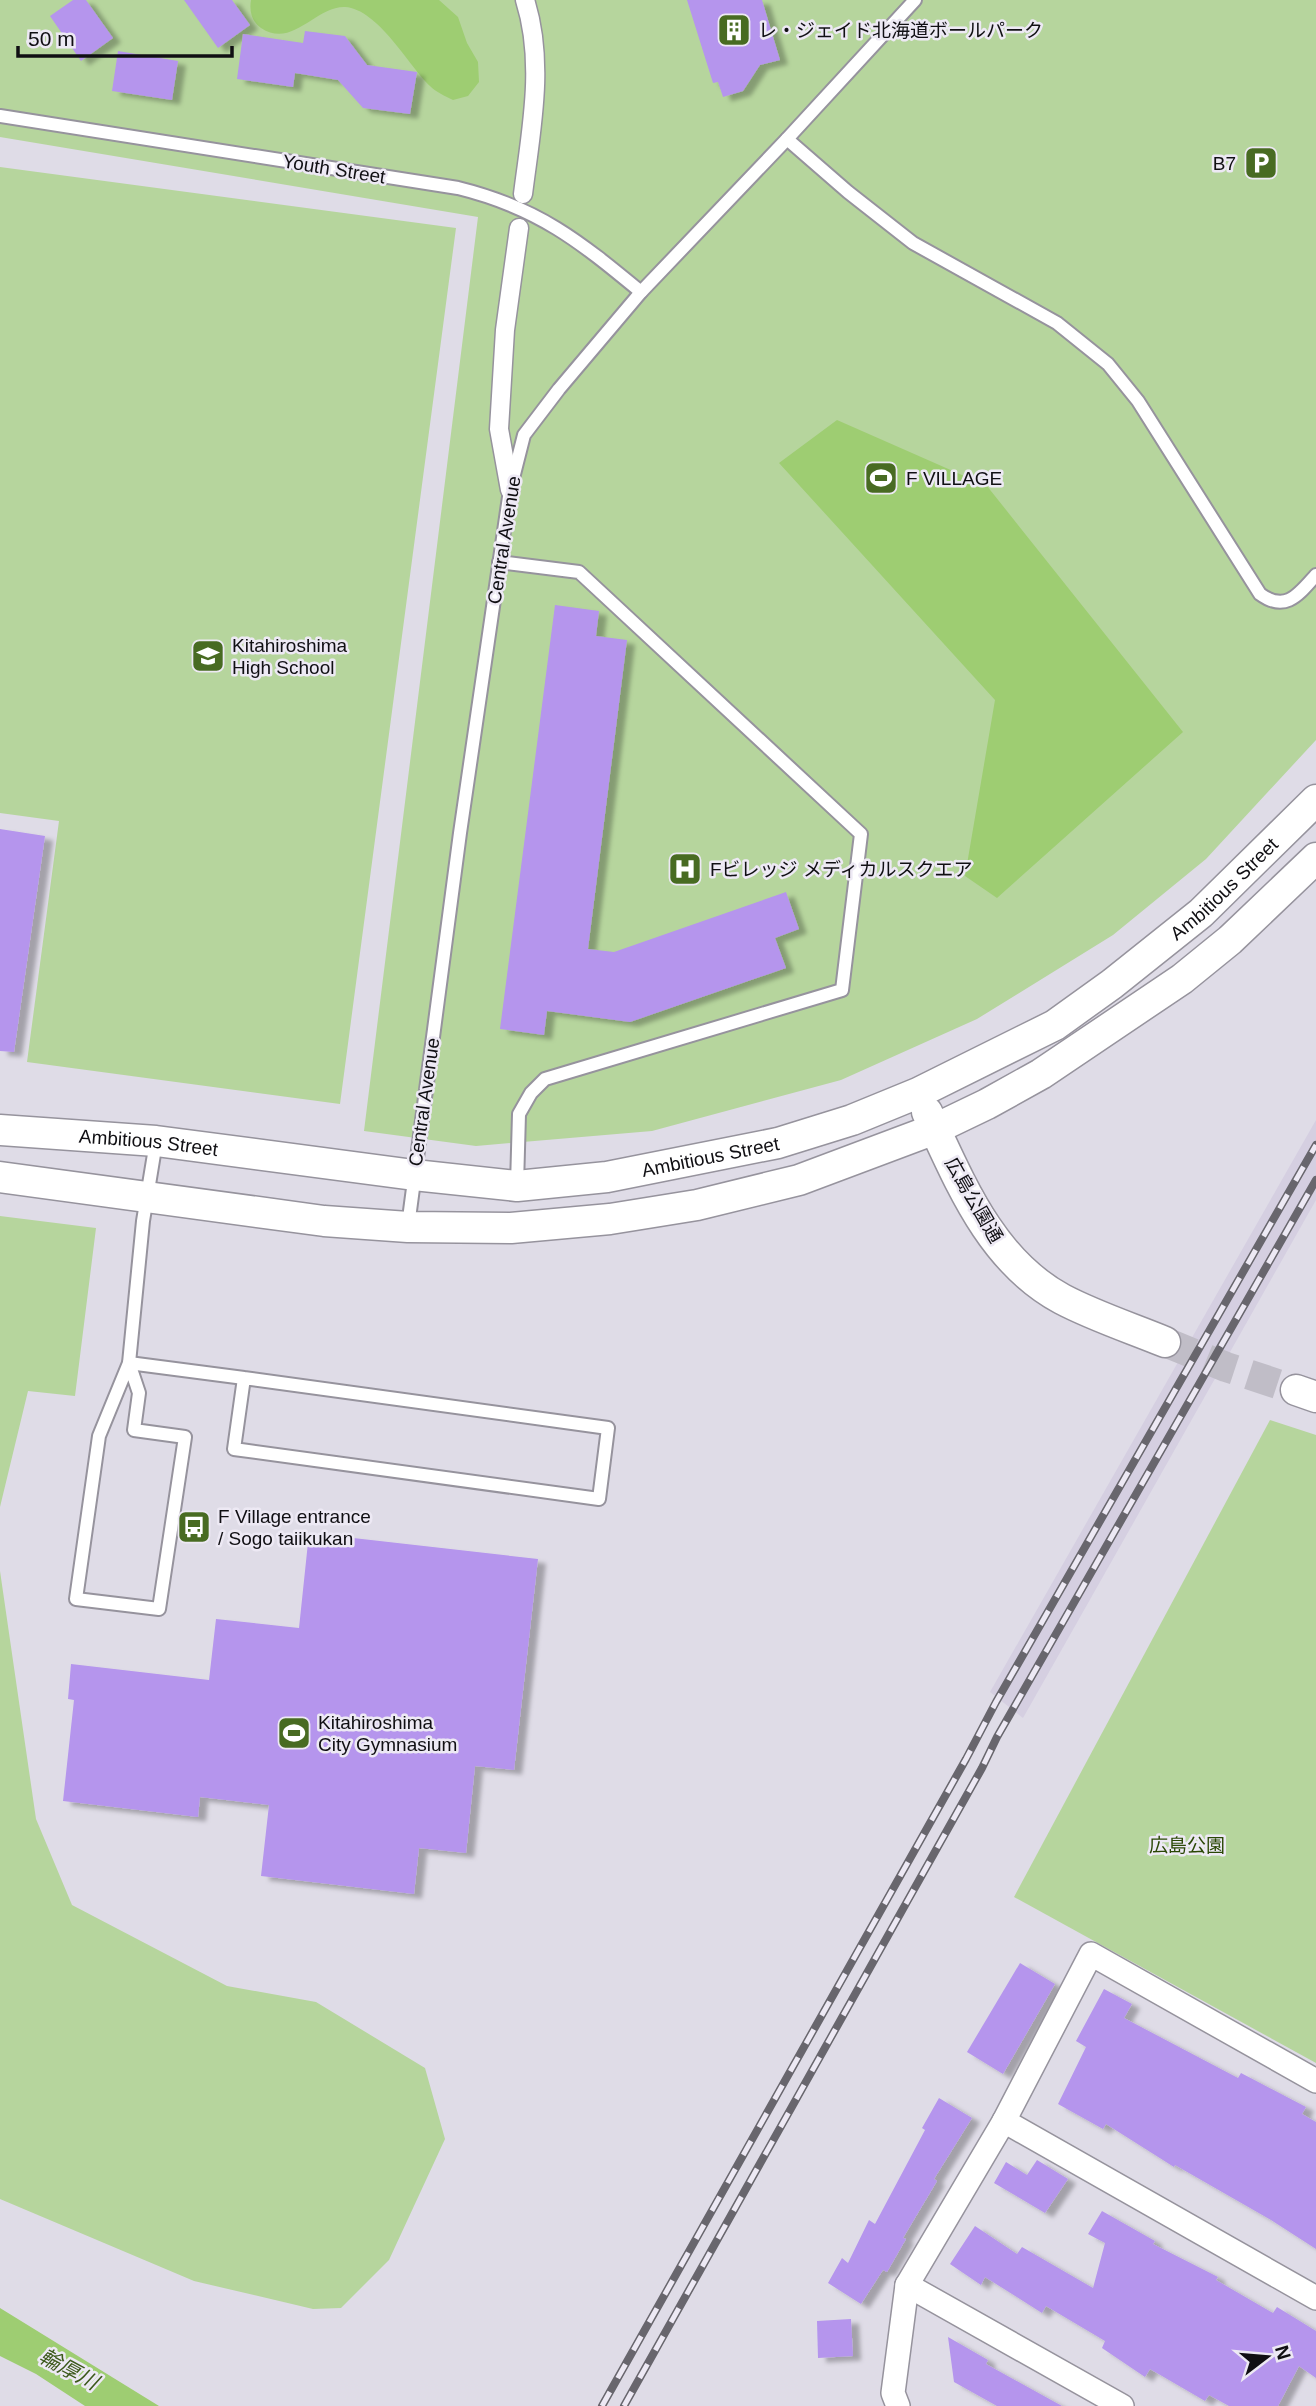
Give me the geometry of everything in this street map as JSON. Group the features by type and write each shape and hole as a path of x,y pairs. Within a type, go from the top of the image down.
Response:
{"street":[{"path":"523,194 536,73 534,43 525,0"},
{"path":"510,490 499,429 505,330 519,228"},
{"name":"Ambitious Street","path":"0,1130 156,1141 517,1186 607,1177 778,1143 852,1120 918,1093 1055,1025 1112,984 1201,913 1316,800"},
{"name":"Ambitious Street","path":"0,1177 324,1222 408,1227 511,1228 610,1219 697,1205 799,1180 935,1129 1041,1074 1182,979 1230,940 1316,858"},
{"name":"広島公園通","path":"918,1093 975,1210 998,1245 1020,1267 1063,1299 1165,1342"},
{"path":"898,2406 893,2393 908,2285 1004,2122 1091,1954 1316,2081"},
{"path":"1004,2122 1316,2298"},
{"path":"908,2285 1122,2406"}],"lane":[{"name":"Central Avenue","path":"408,1227 499,562 510,490 524,435 641,292 915,0"},
{"name":"Youth Street","path":"0,116 458,188 491,196 549,222 574,238 641,292"},
{"path":"787,139 913,243 1057,324 1108,364 1138,401 1260,594 1268,599 1286,601 1296,597 1316,575"},
{"path":"499,562 579,572 861,834 842,990 545,1079 531,1093 519,1114 517,1186"},
{"path":"129,1363 139,1393 134,1430 185,1437 159,1609 76,1599 99,1436 129,1363 156,1141"},
{"path":"129,1363 244,1378 608,1428 599,1499 234,1449 244,1378"}],"shaded area":[{"path":"1316,1120 1316,1200 1023,1718 990,1692"}],"green space":[{"name":"F VILLAGE","path":"0,0 1316,0 1316,740 1206,859 1113,935 977,1019 841,1080 652,1131 476,1146 364,1131 478,217 0,137"},
{"name":"Kitahiroshima High School","path":"0,167 456,228 340,1104 27,1062 59,821 0,813"},
{"path":"0,1216 96,1228 75,1396 28,1391 0,1507"},
{"name":"広島公園","path":"1270,1420 1316,1435 1316,2063 1014,1897"},
{"path":"0,1571 36,1819 72,1905 227,1986 316,2002 425,2068 445,2139 389,2260 341,2308 313,2309 194,2281 0,2199"}],"water":[{"path":"251,0 439,0 458,17 467,43 478,62 479,82 468,96 453,100 438,92 381,28 357,10 334,8 294,30 273,33 255,23"},
{"path":"837,420 987,486 1183,732 997,898 965,876 995,700 779,463"},
{"name":"輪厚川","path":"0,2308 159,2406 85,2406 36,2374 0,2356"}],"building":[{"path":"73,0 86,0 113,38 81,61 50,16"},
{"path":"184,0 232,0 250,25 218,48"},
{"name":"レ・ジェイド北海道ボールパーク","path":"687,0 762,0 780,60 760,65 743,91 723,97 718,82 713,83"},
{"path":"305,31 345,36 367,65 417,72 410,114 363,108 338,80 295,73 293,87 237,79 243,34 303,43"},
{"path":"118,51 178,61 172,100 112,91"},
{"name":"Fビレッジ メディカルスクエア","path":"555,605 599,611 596,636 627,640 588,949 614,952 786,892 799,929 775,938 786,968 630,1022 547,1011 544,1035 500,1029"},
{"path":"0,829 45,836 14,1052 0,1051"},
{"name":"Kitahiroshima City Gymnasium","path":"309,1533 538,1559 514,1770 475,1766 466,1853 419,1848 414,1894 261,1876 269,1805 200,1797 198,1817 63,1801 74,1700 68,1699 71,1664 209,1680 216,1619 299,1628"},
{"path":"1020,1963 1055,1984 1003,2074 967,2052"},
{"path":"1104,1989 1132,2004 1124,2018 1238,2078 1241,2073 1306,2107 1302,2114 1316,2122 1316,2249 1271,2220 1175,2165 1174,2167 1106,2124 1103,2129 1058,2104 1086,2047 1076,2041"},
{"path":"939,2098 972,2118 934,2179 937,2181 903,2238 906,2239 887,2272 883,2270 861,2304 828,2283 842,2258 848,2263 869,2220 875,2224"},
{"path":"1037,2160 1068,2179 1045,2213 994,2183 1006,2162 1027,2175"},
{"path":"1102,2211 1155,2241 1153,2244 1218,2277 1216,2280 1273,2313 1277,2307 1316,2331 1316,2378 1299,2366 1278,2406 1229,2406 1209,2395 1205,2401 1150,2369 1145,2377 1102,2348 1105,2341 1046,2306 1042,2313 985,2277 981,2285 950,2264 975,2226 1017,2254 1022,2247 1093,2288 1105,2243 1088,2234"},
{"path":"851,2319 853,2356 818,2358 817,2321"},
{"path":"948,2337 988,2360 986,2364 1062,2406 997,2406 954,2382"}],"tunnel":[{"path":"1165,1342 1226,1367 1296,1390"}],"railway":[{"path":"602,2406 996,1702 1316,1145"},
{"path":"624,2406 997,1737 1316,1180"}],"place":[{"name":"レ・ジェイド北海道ボールパーク","path":"734,30"},
{"name":"B7","path":"1261,163"},
{"name":"F VILLAGE","path":"881,478"},
{"name":"Kitahiroshima High School","path":"208,656"},
{"name":"Fビレッジ メディカルスクエア","path":"685,869"},
{"name":"F Village entrance / Sogo taiikukan","path":"194,1527"},
{"name":"Kitahiroshima City Gymnasium","path":"294,1733"}]}
